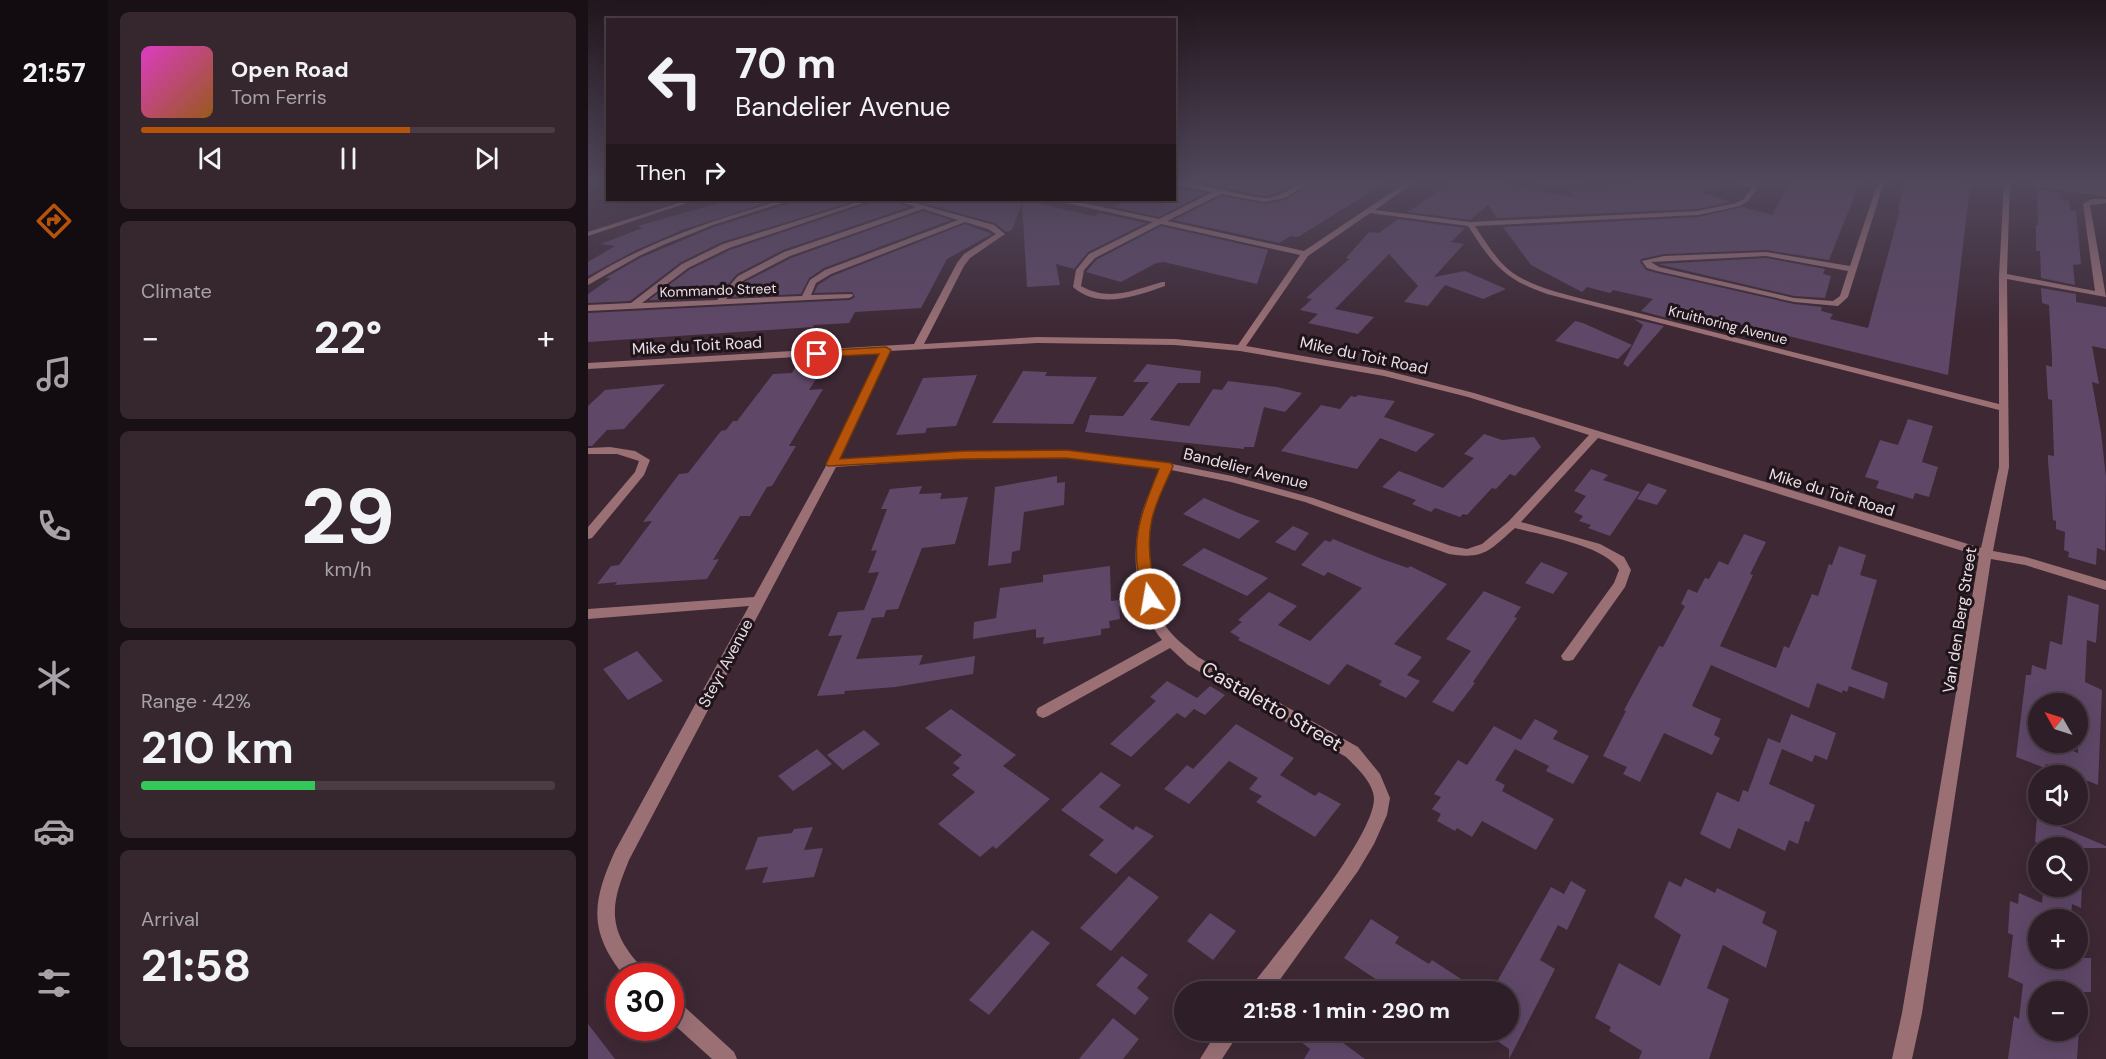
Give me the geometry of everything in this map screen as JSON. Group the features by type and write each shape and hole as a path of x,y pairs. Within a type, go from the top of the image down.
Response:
{"street":[{"path":"588,283 628,257 683,231"},
{"path":"632,307 685,266 718,249 772,231"},
{"path":"718,303 741,278 787,254 852,231"},
{"path":"805,299 813,282 828,272 933,231"},
{"path":"917,348 960,265 967,256 1001,234 997,231"},
{"path":"1140,231 1092,256 1081,265 1076,275 1077,287 1088,294 1099,297 1134,295 1162,284"},
{"path":"1202,231 1305,254"},
{"path":"1240,348 1305,254 1339,231"},
{"name":"Kruithoring Avenue","path":"1475,231 1506,272 1539,288 1584,302 2005,409"},
{"path":"1851,269 1766,254 1646,261 1650,266 1658,269 1794,300 1835,304 1844,297 1864,231"},
{"name":"Van den Berg Street","path":"1902,1059 1912,1013 1986,554 2004,467 2003,231"},
{"path":"2003,276 2103,294 2091,231"},
{"name":"Kommando Street","path":"588,308 849,296"},
{"name":"Mike du Toit Road","path":"588,366 1036,340 1175,342 1240,348 1384,373 1471,395 1986,554 2026,561 2106,586"},
{"name":"Steyr Avenue","path":"625,963 611,940 604,913 609,888 621,857 832,464 886,350"},
{"name":"Bandelier Avenue","path":"832,464 963,455 1066,454 1167,466 1232,478 1309,500 1468,553 1486,547 1513,524 1596,433"},
{"path":"588,451 615,449 633,453 645,460 640,473 588,535"},
{"name":"Castaletto Street","path":"1167,466 1145,519 1143,546 1145,578 1156,621 1171,641 1193,661 1352,752 1371,773 1382,799 1378,821 1365,848 1267,981"},
{"path":"1513,524 1596,547 1620,560 1625,570 1620,584 1568,656"},
{"path":"588,614 758,601"},
{"path":"1043,712 1171,641"},
{"path":"684,1020 727,1059"},
{"path":"1210,1059 1223,1041"}],"building":[{"path":"633,231 679,231 634,251 588,276 588,262 615,246 601,244"},
{"path":"703,231 756,231 722,242 681,262 630,301 588,303 588,294 611,278 605,278 640,258"},
{"path":"785,231 837,231 783,250 737,274 716,298 649,300 689,270 730,250"},
{"path":"866,231 921,231 824,268 809,278 801,294 731,297 745,282 791,258"},
{"path":"946,231 985,231 992,234 947,259 921,308 855,312 849,323 814,325 813,327 588,342 588,313 850,300 855,297 852,292 814,293 818,285 832,276"},
{"path":"1024,231 1129,231 1088,252 1074,269 1056,264 1060,285 1027,287"},
{"path":"1151,231 1185,231 1268,250 1257,284 1164,262 1156,263 1121,282 1086,272 1096,260"},
{"path":"1226,231 1307,231 1298,237 1291,236 1279,243"},
{"path":"1462,231 1451,242 1464,244 1434,277 1465,271 1506,289 1483,299 1445,285 1428,306 1404,302 1418,286 1389,254 1335,309 1374,317 1358,334 1308,323 1318,314 1300,310 1312,299 1306,298 1349,259 1346,258 1369,232"},
{"path":"1506,231 1840,231 1829,260 1766,250 1664,254 1641,259 1640,262 1646,270 1657,273 1794,304 1822,307 1821,311 1833,314 1830,319 1868,328 1894,231 1965,231 1948,375 1694,313 1679,310 1671,319 1641,311 1653,299 1587,287 1582,292 1531,265"},
{"path":"2036,231 2078,231 2081,264 2073,265 2075,285 2041,278 2040,251 2036,251"},
{"path":"1766,258 1825,269 1823,274 1831,276 1825,298 1794,296 1658,264"},
{"path":"2041,288 2076,294 2076,302 2106,307 2106,349 2092,346 2099,384 2092,382 2106,477 2105,551 2097,548 2096,565 2068,557 2069,552 2064,550 2065,532 2056,529 2056,521 2053,520 2048,461 2048,455 2054,456 2052,400 2048,399 2046,365 2052,367 2052,359 2049,305 2042,303"},
{"path":"1634,319 1664,326 1628,367 1623,364 1643,325"},
{"path":"1575,321 1632,345 1618,359 1555,341"},
{"path":"1147,364 1201,371 1200,383 1178,383 1150,420 1189,426 1213,389 1222,390 1228,381 1277,387 1302,393 1285,412 1264,407 1254,447 1244,447 1244,449 1085,432 1090,415 1123,416 1149,382 1133,382"},
{"path":"825,365 809,390 823,389 789,446 796,446 772,486 767,487 750,516 740,516 713,560 719,559 707,579 615,585 617,582 597,584 611,566 619,565 652,521 643,522 679,474 688,473 721,431 726,430 733,421 737,421 773,374 792,373 796,366"},
{"path":"1023,371 1047,372 1045,376 1097,377 1073,424 992,423"},
{"path":"977,375 956,426 927,428 925,433 896,435 923,378"},
{"path":"665,384 624,429 607,430 592,446 588,446 588,406 605,390"},
{"path":"1351,396 1395,401 1384,417 1435,434 1416,452 1380,438 1357,469 1281,451 1321,405 1340,409"},
{"path":"1908,419 1933,426 1922,462 1938,467 1929,497 1915,493 1913,499 1876,488 1879,481 1865,477 1880,440 1898,445"},
{"path":"1484,434 1502,440 1534,437 1541,447 1515,476 1510,474 1496,489 1492,488 1467,515 1463,514 1460,517 1435,508 1431,512 1412,504 1416,500 1382,487 1399,471 1443,488 1474,458 1464,454"},
{"path":"1591,469 1608,475 1603,480 1640,492 1610,536 1588,528 1591,525 1579,521 1583,516 1574,512 1586,496 1574,491"},
{"path":"1057,476 1057,483 1065,482 1064,505 1024,512 1020,550 1012,552 1011,563 988,566 995,487"},
{"path":"1648,483 1667,490 1657,505 1637,499"},
{"path":"922,486 919,494 942,493 940,499 968,497 955,544 922,548 898,609 886,610 884,617 872,618 856,659 923,655 919,665 975,656 973,674 895,687 817,696 842,635 828,636 838,612 864,610 879,572 868,573 877,550 871,551 887,509 881,509 890,489"},
{"path":"1204,498 1260,521 1239,539 1183,514"},
{"path":"1293,526 1309,533 1295,551 1275,542"},
{"path":"1744,534 1766,542 1720,646 1776,668 1784,646 1789,648 1812,594 1818,596 1829,564 1832,565 1839,546 1866,555 1860,575 1877,580 1851,669 1888,683 1884,699 1849,686 1847,692 1843,690 1842,693 1817,683 1809,708 1711,665 1692,706 1721,719 1714,735 1720,738 1712,755 1664,733 1640,782 1623,774 1627,767 1603,756 1626,711 1624,710 1659,646 1663,647 1685,606 1681,604 1688,589 1697,593 1705,578 1709,579 1719,561 1728,565"},
{"path":"1333,539 1382,559 1408,568 1410,566 1447,584 1394,644 1422,657 1407,675 1420,681 1406,698 1379,685 1382,681 1347,664 1329,685 1238,640 1240,638 1230,632 1242,622 1238,620 1269,592 1297,606 1278,625 1310,641 1362,588 1328,572 1324,576 1301,565 1325,540 1330,542"},
{"path":"1204,548 1268,578 1247,596 1182,565"},
{"path":"1541,562 1568,573 1553,594 1525,583"},
{"path":"1110,566 1111,601 1119,600 1120,619 1109,621 1110,628 1101,629 1101,635 1043,644 1044,637 1036,638 1036,629 973,639 974,622 996,618 1000,588 1043,582 1043,575"},
{"path":"1484,591 1521,607 1514,617 1517,618 1473,682 1475,683 1453,712 1432,702 1471,651 1446,639"},
{"path":"2068,595 2099,605 2096,643 2087,640 2085,682 2102,690 2098,785 2088,781 2088,765 2037,765 2016,757 2026,675 2031,675 2032,665 2046,670 2050,641 2062,645"},
{"path":"637,651 663,681 628,700 603,669"},
{"path":"1167,681 1197,698 1210,686 1225,695 1205,715 1194,709 1185,718 1177,713 1131,757 1110,744 1156,701 1150,697"},
{"path":"951,709 1016,755 1003,766 1050,799 996,849 993,846 980,857 938,824 975,792 952,775 960,768 953,763 962,755 925,728"},
{"path":"1791,714 1836,733 1827,760 1815,755 1812,762 1782,749 1769,784 1815,805 1809,822 1805,821 1798,844 1789,840 1785,851 1738,828 1730,849 1700,834 1717,792 1739,802 1743,790 1748,792 1768,738 1780,743"},
{"path":"1535,719 1558,731 1553,739 1589,756 1573,784 1546,771 1549,766 1515,749"},
{"path":"1236,724 1294,758 1280,775 1315,796 1319,792 1341,804 1315,837 1256,802 1262,796 1249,789 1258,778 1229,761 1189,804 1164,789 1187,765 1193,769"},
{"path":"1494,726 1521,740 1495,780 1505,785 1502,791 1554,819 1536,850 1482,821 1472,837 1457,828 1455,831 1437,821 1441,814 1432,809 1441,797 1434,794 1458,760 1467,765"},
{"path":"864,730 880,744 843,770 827,755"},
{"path":"817,749 832,764 793,791 778,776"},
{"path":"1101,772 1121,785 1099,807 1133,830 1136,826 1154,836 1116,874 1089,855 1104,840 1061,810"},
{"path":"2036,825 2056,825 2085,837 2035,837"},
{"path":"813,827 804,850 823,848 814,877 762,883 768,867 745,870 758,837 792,833 794,829"},
{"path":"2088,838 2106,846 2106,848 2088,848"},
{"path":"1129,876 1159,897 1111,951 1080,928"},
{"path":"1685,878 1715,893 1717,888 1766,912 1762,923 1777,931 1766,968 1723,945 1707,988 1729,999 1709,1059 1639,1059 1642,1051 1609,1031 1611,1027 1595,1018 1619,963 1660,986 1681,935 1654,917 1669,881 1681,887"},
{"path":"1571,881 1586,890 1567,930 1558,925 1540,960 1555,969 1519,1039 1519,981 1497,981 1551,887 1564,894"},
{"path":"2019,893 2042,903 2043,897 2082,897 2081,908 2072,904 2072,909 2028,909 2028,969 2088,969 2088,958 2091,958 2091,992 2088,992 2088,981 2028,981 2028,1041 2078,1041 2077,1059 2008,1059 2014,1016 2019,1019 2023,984 2008,977 2013,935 2008,933 2010,901 2018,904"},
{"path":"1210,913 1236,931 1213,960 1187,941"},
{"path":"1371,919 1399,937 1395,943 1429,964 1432,960 1464,981 1378,981 1344,958"},
{"path":"1032,930 1050,943 989,1015 969,1000"},
{"path":"1122,956 1148,975 1137,988 1149,998 1135,1015 1096,985"},
{"path":"1113,1018 1139,1039 1123,1059 1079,1059"},
{"path":"588,1024 615,1059 588,1059"},
{"path":"1300,1041 1340,1041 1365,1059 1304,1059 1310,1049"},
{"path":"1497,1041 1518,1041 1509,1059 1509,1049"}],"route":[{"path":"817,354 886,350 832,464 963,455 1066,454 1167,466 1145,519 1143,546 1145,578 1150,599"}]}
